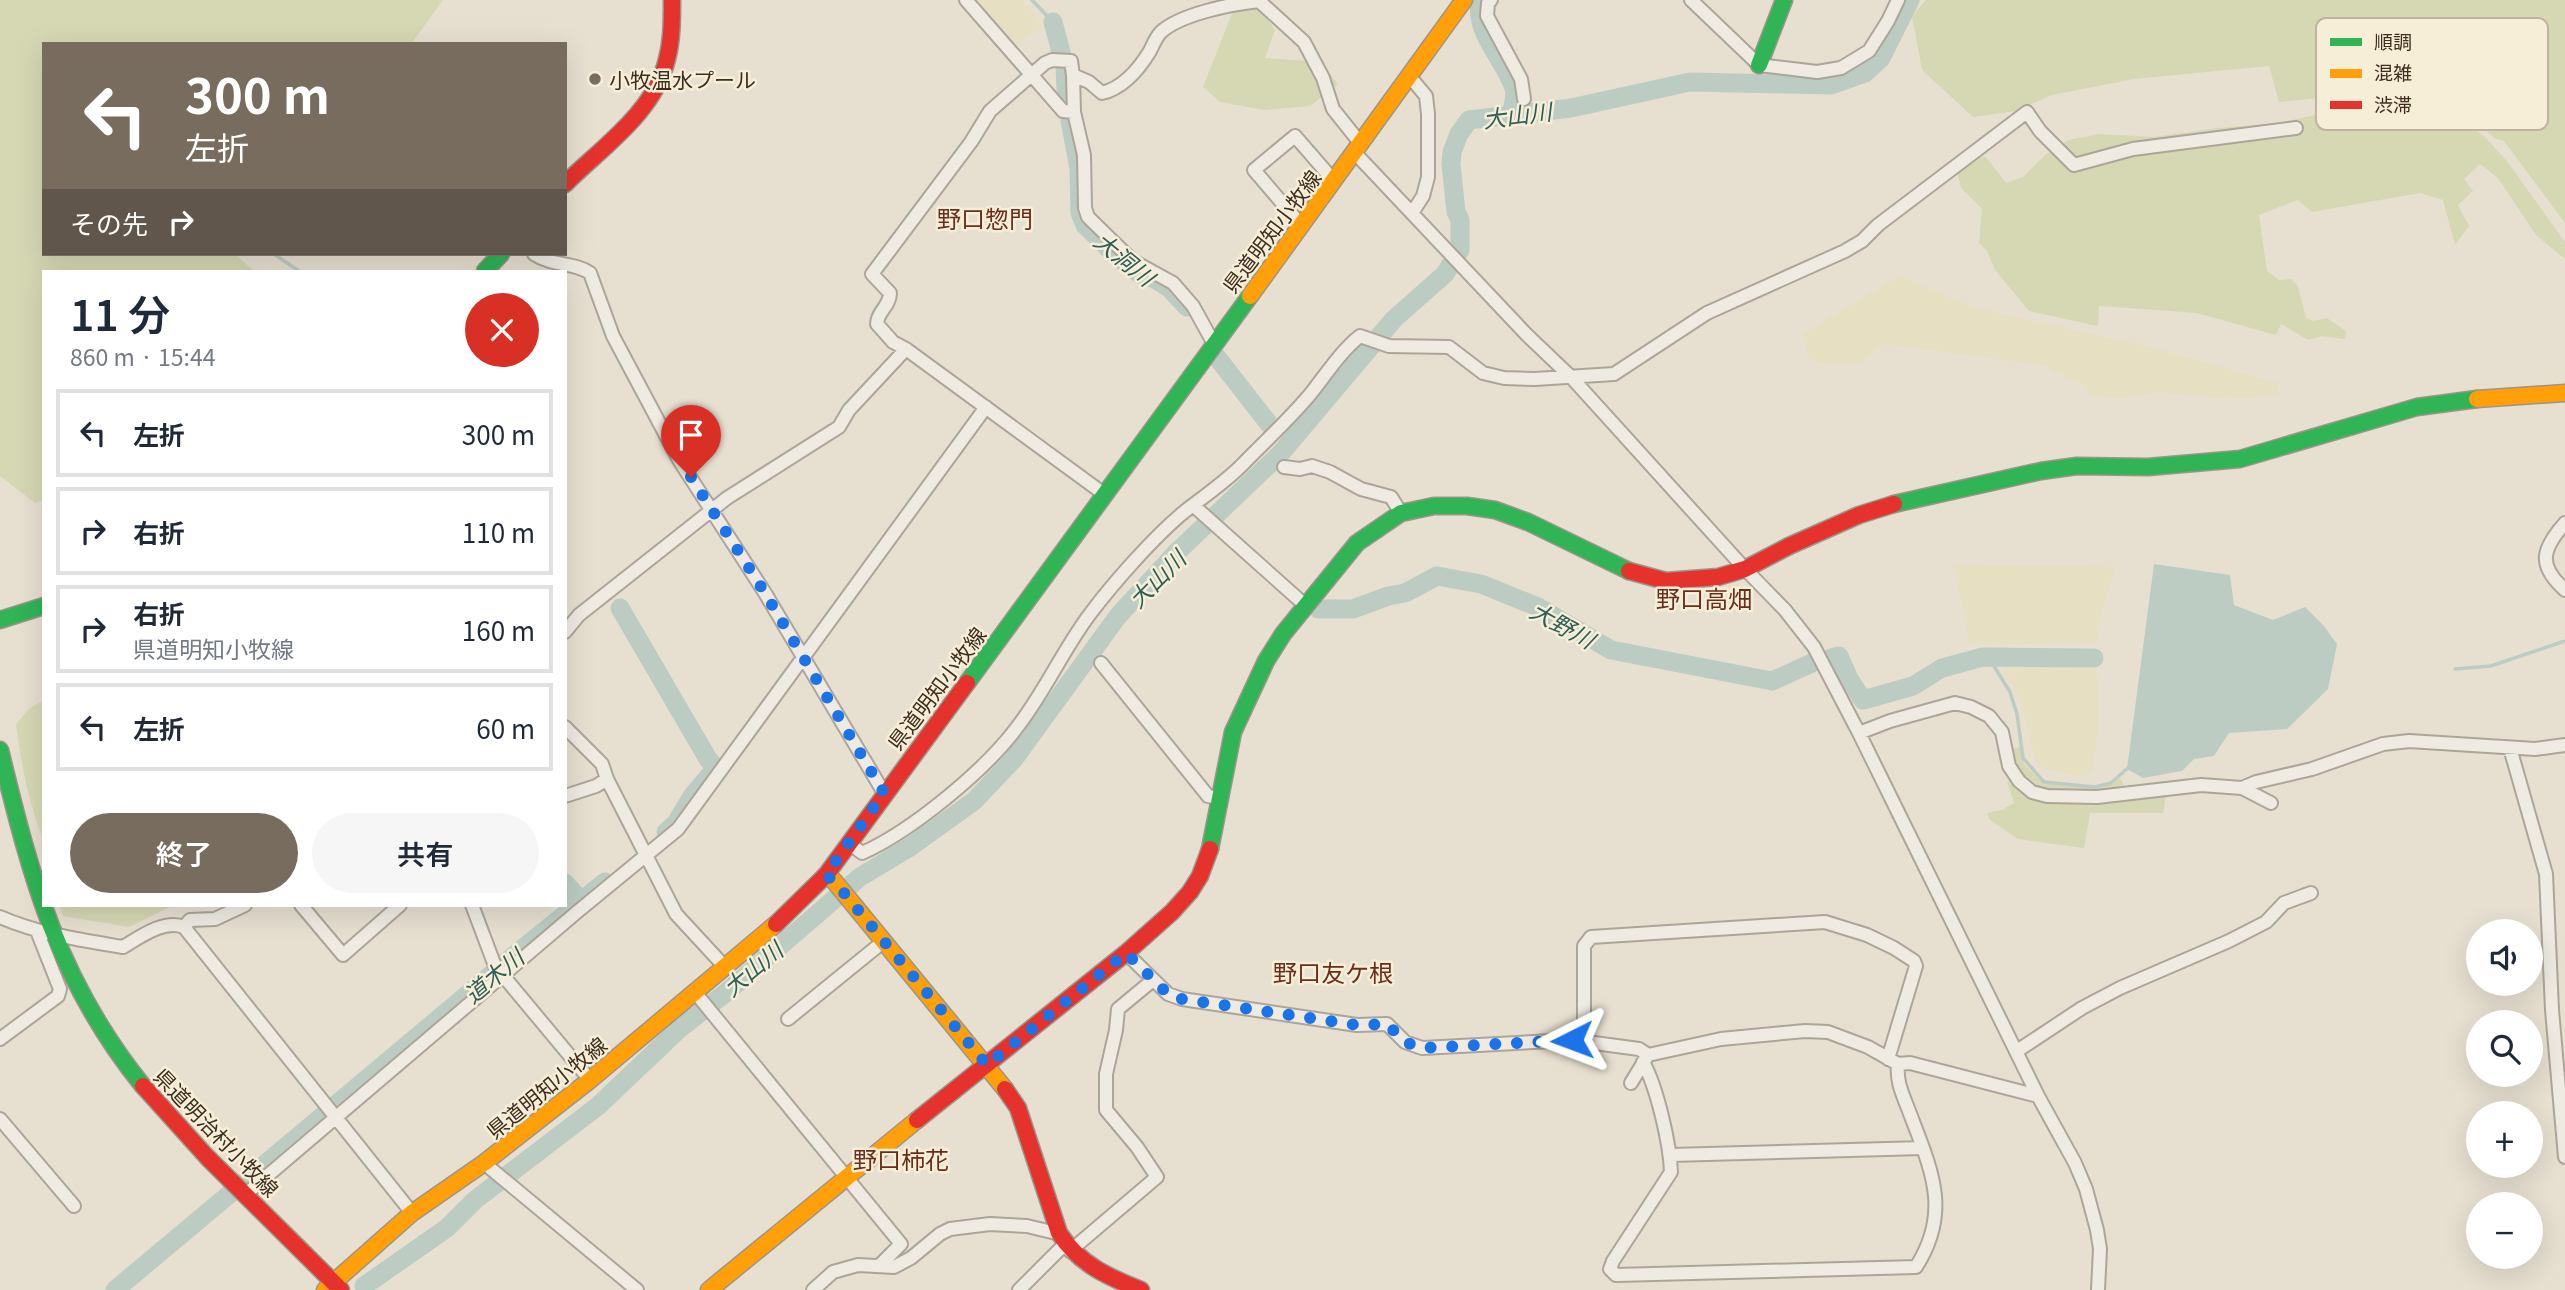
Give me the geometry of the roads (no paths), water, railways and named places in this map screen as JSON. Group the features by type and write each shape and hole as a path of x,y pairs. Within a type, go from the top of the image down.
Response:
{"street":[{"path":"567,182 645,107 662,79 670,55 674,28 672,0"},
{"path":"966,0 1063,111 1074,112"},
{"name":"県道明知小牧線","path":"333,1287 412,1213 488,1167 830,878 849,844 884,793 1358,149 1464,0"},
{"path":"1491,0 1488,3 1487,16 1521,79 1524,99"},
{"path":"1691,0 1759,65 1818,72 1841,68 1869,51 1898,0"},
{"path":"1759,65 1784,0"},
{"path":"1073,75 1105,93 1139,67 1159,33 1209,10 1258,1 1304,42 1324,78 1334,109 1358,149 1412,213 1526,334 1572,377 1785,610 1814,647 2038,1096 2075,1163 2086,1189 2100,1250 2098,1290"},
{"path":"1104,494 892,342 877,324 877,319 890,300 890,293 872,274 971,142 990,111 1045,63 1071,61 1074,112 1084,155 1085,208 1088,217 1133,261 1172,283 1193,306 1214,344"},
{"path":"1409,77 1426,96 1428,114 1429,177 1423,196 1412,213"},
{"path":"849,844 862,853 878,846 960,786 1000,748 1016,730 1089,615 1114,584 1170,526 1196,508 1238,469 1310,394 1349,344 1360,336 1384,345 1449,346 1483,373 1504,378 1614,374 1707,313 1845,251 1861,241 1878,225 2027,112 2040,131 2074,165 2133,149 2297,128"},
{"path":"1301,225 1254,170 1296,136 1334,181"},
{"path":"486,270 499,256"},
{"path":"538,256 549,262 577,267 590,273 612,337 679,460 713,510 884,793"},
{"path":"567,630 579,615 727,498 839,427 849,410 905,349"},
{"path":"709,1290 1126,953 1190,892 1200,876 1210,848 1233,732 1266,662 1283,634 1357,543 1401,513 1434,506 1467,506 1495,510 1528,522 1626,570 1666,581 1718,577 1745,569 1859,514 2028,474 2077,466 2148,467 2240,459 2417,407 2475,399 2565,393"},
{"path":"240,1188 500,971 678,829 986,407"},
{"path":"1284,467 1300,469 1312,466 1330,472 1362,489 1391,498 1401,513"},
{"path":"1196,508 1306,606"},
{"path":"2565,523 2550,540 2546,554 2549,573 2565,590"},
{"path":"0,620 42,608"},
{"path":"1101,663 1208,796 1219,798"},
{"path":"1859,733 1955,703 1989,716 2002,732 2009,766 2019,781 2032,792 2047,796 2097,797 2201,785 2242,788 2271,803"},
{"path":"567,729 602,764 607,779 682,923 724,965"},
{"path":"2242,788 2256,782 2312,769 2384,744 2432,741 2535,749 2565,745"},
{"path":"2510,748 2546,874 2552,1010 2565,1157"},
{"name":"県道明治村小牧線","path":"0,750 45,933 92,1010 132,1071 174,1122 333,1287"},
{"path":"567,795 596,786 607,779"},
{"path":"830,878 987,1065 1018,1108 1065,1243"},
{"path":"2017,1051 2082,1008 2266,922 2284,903 2311,892"},
{"path":"184,927 190,920 215,919 240,907"},
{"path":"303,907 343,955 398,907"},
{"path":"473,907 500,971 590,1080"},
{"path":"0,917 45,933 122,947 152,930 171,925 184,927 412,1213"},
{"path":"1126,953 1168,994 1200,1003 1357,1025 1387,1024 1405,1042 1422,1048 1572,1040 1584,1042 1639,1049 1650,1075 1671,1155 1671,1172 1613,1261 1611,1269 1616,1275 1916,1267 1926,1252 1937,1213 1936,1194 1893,1062 1916,966 1914,961 1894,948 1867,935 1825,922 1591,937 1584,946 1584,1042"},
{"path":"0,1038 58,996 60,989 45,933"},
{"path":"788,1019 880,936"},
{"path":"1019,1290 1065,1243 1157,1177 1137,1147 1106,1110 1104,1088 1118,1009 1153,980"},
{"path":"696,993 901,1244 880,1265"},
{"path":"1631,1083 1645,1059 1721,1039 1805,1031 1828,1032 1850,1039 1893,1062 1910,1063 2038,1096"},
{"path":"0,1119 74,1206"},
{"path":"1671,1155 1923,1148"},
{"path":"488,1167 637,1290"},
{"path":"813,1290 833,1272 858,1265 894,1267 911,1258 940,1234 967,1226 1027,1226 1065,1243 1112,1279 1141,1290"}],"waterway":[{"path":"1032,0 1053,22"},
{"path":"1481,0 1479,11 1485,34 1514,88 1511,116"},
{"name":"大山川","path":"364,1286 447,1228 475,1200 598,1106 678,1030 728,991 860,877 910,847 974,801 1014,759 1118,616 1176,553 1280,454 1394,319 1445,274 1460,250 1460,220 1456,212 1452,152 1459,134 1469,120 1571,108 1690,82 1831,85 1865,73 1881,58 1910,0"},
{"name":"大洞川","path":"1053,22 1065,67 1067,108"},
{"name":"大洞川","path":"1070,120 1079,169 1080,213 1085,225 1116,256 1141,275 1153,278 1168,287 1187,307"},
{"path":"277,256 298,270"},
{"name":"大洞川","path":"1216,356 1269,424"},
{"name":"大野川","path":"1318,609 1353,609 1388,596 1405,593 1437,576 1481,584 1538,607 1611,650 1772,681 1812,663"},
{"name":"道木川","path":"620,608 708,759 716,768 693,795 676,823 666,832"},
{"path":"2455,669 2491,666 2565,641"},
{"name":"大野川","path":"1831,658 1839,656 1849,679 1863,700 1913,686 1942,668 1983,657 2094,658"},
{"path":"1983,657 1992,663 2010,692 2017,714 2023,758 2044,782 2095,787 2111,783 2130,766"},
{"name":"道木川","path":"115,1290 605,882"},
{"path":"567,885 581,901"}],"place":[{"name":"小牧温水プール","path":"595,79"}],"district":[{"name":"野口惣門","path":"985,217"},
{"name":"野口高畑","path":"1704,597"},
{"name":"野口友ケ根","path":"1333,971"},
{"name":"野口柿花","path":"901,1158"}]}
